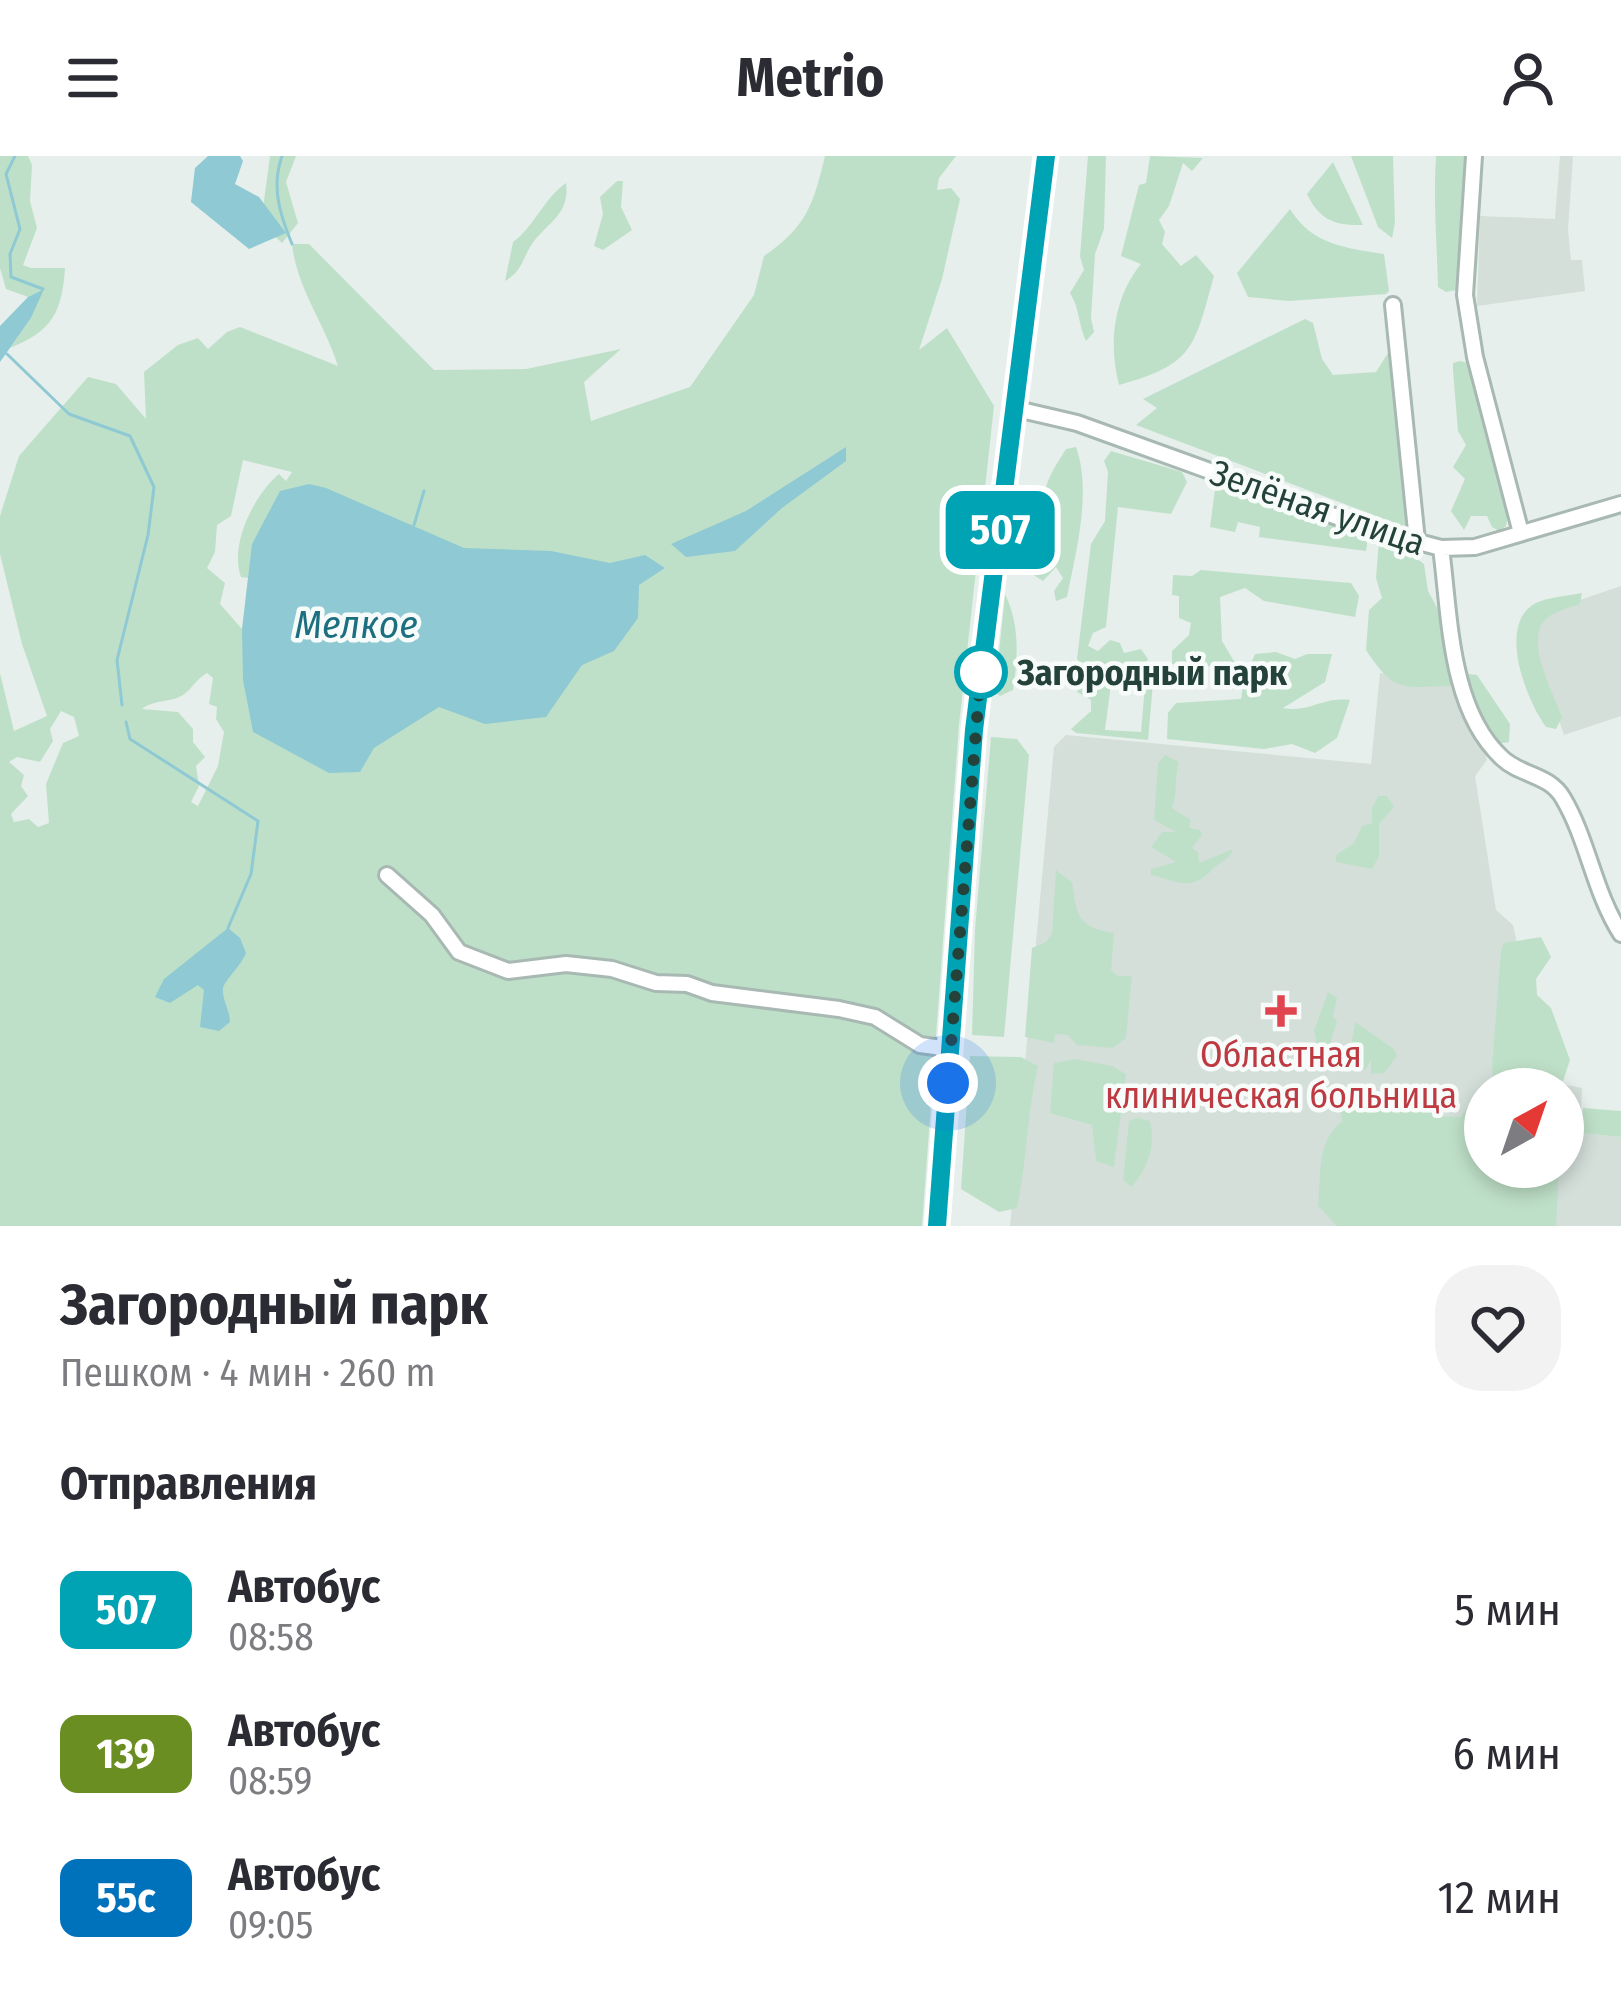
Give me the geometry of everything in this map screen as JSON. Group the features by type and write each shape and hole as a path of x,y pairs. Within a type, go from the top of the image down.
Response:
{"main road":[{"path":"937,1226 977,707 1046,156"}],"street":[{"path":"1474,156 1465,295 1475,358 1520,533"},
{"path":"1393,305 1417,541"},
{"name":"Зелёная улица","path":"1017,409 1077,423 1373,530 1441,548 1474,548 1621,504"},
{"path":"1441,548 1466,701 1504,761 1553,784 1566,802 1607,912 1621,934"},
{"path":"387,875 432,915 459,952 508,970 566,964 612,969 656,983 687,984 712,993 875,1017 920,1045 950,1048"}],"shaded area":[{"path":"1560,156 1573,156 1568,230 1571,260 1582,260 1585,291 1477,306 1480,216 1555,219"},
{"path":"1621,586 1621,716 1564,735 1524,619"},
{"name":"Областная клиническая больница","path":"1380,673 1458,678 1487,760 1475,776 1496,910 1513,925 1544,1068 1464,1068 1464,1188 1584,1188 1584,1133 1621,1137 1621,1226 1010,1226 1054,747 1066,735 1371,764"}],"green space":[{"path":"0,156 28,156 32,165 30,201 37,228 23,265 65,268 52,318 36,335 10,348 31,318 42,290 28,297 6,289 0,268"},
{"path":"270,156 296,156 286,182 298,223 282,243 261,223"},
{"name":"Загородный парк","path":"825,156 956,156 939,178 937,190 951,188 960,199 919,350 947,328 994,406 959,725 922,1226 0,1226 0,673 14,731 47,716 22,644 0,554 0,516 19,456 88,377 116,384 146,419 144,372 178,345 198,338 208,349 240,327 338,366 299,276 292,244 309,244 434,370 526,369 621,349 584,382 591,421 690,387 754,295 764,256 806,214","holes":["243,460 292,472 286,481 279,474 270,483 241,536 238,564 241,577 248,578 242,629 220,604 225,583 207,568 215,552 217,525 231,516","207,673 213,678 209,704 217,707 216,719 224,732 218,766 198,806 191,802 199,786 196,766 205,757 193,742 193,729 178,712 142,709 183,695","61,711 74,717 79,736 63,743 46,784 49,823 38,827 29,819 14,822 11,814 28,796 21,786 24,775 9,762 17,757 40,762 53,741 50,729"]},
{"path":"1088,156 1106,156 1104,229 1095,254 1094,332 1086,341 1070,293 1084,270 1080,256"},
{"path":"1150,156 1203,158 1192,171 1183,163 1169,206 1159,220 1165,232 1162,244 1181,266 1196,255 1214,276 1188,349 1163,369 1119,385 1116,321 1125,291 1141,264 1121,256 1139,185 1146,183"},
{"path":"1351,156 1393,156 1392,238 1378,227"},
{"path":"1436,156 1464,156 1457,290 1446,292 1438,287"},
{"path":"1333,162 1363,225 1329,220 1307,194"},
{"path":"623,181 621,207 632,230 603,250 594,246 603,214 600,197"},
{"path":"566,183 558,216 505,281 513,242"},
{"path":"1290,209 1319,237 1343,247 1384,254 1389,291 1289,301 1248,297 1237,273"},
{"path":"1305,319 1313,323 1322,359 1333,375 1376,372 1393,345 1408,528 1136,425 1157,408 1143,399"},
{"path":"1453,363 1469,363 1473,374 1508,516 1499,531 1487,516 1471,516 1464,530 1451,511 1465,479 1453,467 1466,445 1458,431"},
{"path":"1076,447 1083,483 1081,522 1067,597 1056,601 1054,591 1063,578 1056,567 1043,581 1027,571 1031,553 1049,541 1044,501 1050,478 1066,449"},
{"path":"1111,451 1182,472 1187,482 1171,514 1118,507 1106,627 1093,633 1088,646 1098,651 1110,640 1120,643 1124,653 1141,649 1148,659 1142,671 1113,669 1105,730 1141,732 1145,686 1153,683 1148,740 1071,729 1091,711 1091,700 1077,692 1089,673 1077,659 1091,544 1105,521 1108,472 1104,461"},
{"path":"1216,482 1368,538 1366,551 1259,537 1260,527 1238,522 1235,532 1210,527"},
{"path":"1379,541 1424,564 1428,591 1446,624 1445,654 1454,671 1451,686 1401,685 1366,650 1369,610 1382,598 1376,578"},
{"path":"1201,570 1351,583 1359,596 1355,617 1264,601 1245,588 1220,597 1222,641 1238,668 1172,664 1172,651 1189,635 1191,623 1179,618 1179,596 1172,595 1173,575 1192,576"},
{"path":"1582,593 1580,604 1552,615 1539,631 1539,655 1562,717 1556,729 1546,727 1524,683 1518,629 1534,604"},
{"path":"1005,594 1017,653 1013,690 1000,696 995,692"},
{"path":"1276,652 1295,659 1332,654 1325,682 1283,708 1350,700 1337,738 1315,753 1292,744 1264,749 1167,739 1168,713 1176,703 1241,699 1255,654"},
{"path":"1468,674 1477,675 1510,724 1509,742 1496,744 1478,712"},
{"path":"991,737 1017,739 1029,755 1004,1037 972,1035 975,930"},
{"path":"1165,755 1179,762 1172,808 1191,820 1189,828 1202,835 1192,848 1198,852 1199,863 1233,849 1227,859 1191,883 1151,875 1151,869 1176,862 1151,847 1162,832 1176,832 1154,820 1158,763"},
{"path":"1378,796 1387,796 1394,807 1379,824 1379,856 1372,869 1336,862 1336,855 1354,843 1362,826 1372,823"},
{"path":"1056,870 1072,882 1081,918 1114,933 1111,970 1118,976 1132,976 1126,1038 1113,1048 1077,1045 1068,1035 1055,1034 1054,1043 1025,1037 1032,948 1052,934"},
{"path":"1541,937 1551,957 1536,979 1537,995 1551,1008 1570,1060 1567,1068 1492,1068 1504,943"},
{"path":"1328,992 1337,998 1333,1016 1337,1021 1330,1044 1332,1062 1324,1070 1311,1065 1311,1060 1318,1051 1314,1031"},
{"path":"1355,1022 1394,1049 1397,1056 1384,1073 1371,1074 1371,1060 1365,1070 1348,1065"},
{"path":"970,1056 1021,1057 1038,1066 1017,1208 999,1212 961,1189"},
{"path":"1075,1059 1112,1066 1126,1074 1114,1167 1096,1161 1092,1125 1050,1113 1054,1063"},
{"path":"1339,1083 1375,1093 1438,1096 1436,1116 1461,1117 1464,1112 1464,1188 1558,1188 1556,1226 1337,1226 1318,1206 1324,1149 1342,1122"},
{"path":"1584,1108 1621,1111 1621,1137 1584,1133"},
{"path":"1129,1121 1150,1121 1152,1139 1146,1164 1132,1187 1123,1180"}],"water":[{"path":"208,156 240,156 243,161 235,184 259,197 286,233 249,249 191,202 195,168"},
{"path":"44,289 31,318 0,362 0,326 28,297"},
{"path":"846,447 846,461 782,508 735,551 686,557 671,544 746,511"},
{"name":"Мелкое","path":"309,484 464,548 551,551 610,563 645,555 665,568 639,585 638,618 614,651 582,665 546,717 485,724 439,707 374,748 360,772 329,773 253,732 243,680 242,630 252,544 280,491"},
{"path":"228,928 240,938 246,953 224,986 230,1022 219,1031 200,1027 204,990 198,985 170,1003 155,997 164,979"}],"waterway":[{"path":"15,156 6,174 20,229 10,254 11,277 43,289"},
{"path":"282,156 278,201 292,244"},
{"path":"7,354 69,414 130,436 154,487 148,535 117,660 122,705"},
{"path":"414,525 424,491"},
{"path":"126,722 130,739 258,821 251,874 228,928"}],"bus line":[{"name":"507","path":"937,1226 974,730 1046,156"}],"place":[{"name":"Загородный парк","path":"981,672"},
{"name":"Областная клиническая больница","path":"1281,1011"}],"route":[{"path":"948,1083 981,668 981,672"}]}
